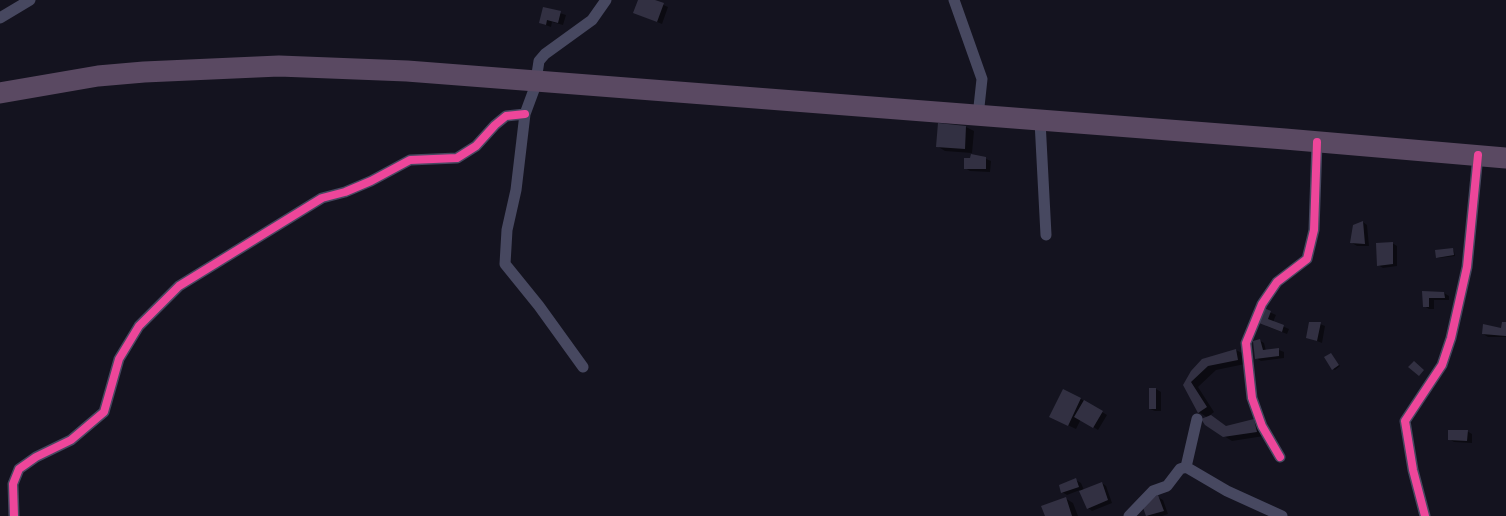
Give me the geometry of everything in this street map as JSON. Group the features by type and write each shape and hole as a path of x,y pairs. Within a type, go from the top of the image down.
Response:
{"highway":[{"path":"0,93 107,75 154,71 279,66 407,71 536,84 978,116 1506,158"}],"street":[{"path":"0,18 30,0"},
{"path":"583,367 539,306 505,264 507,230 516,190 525,114 536,84 537,69 540,61 545,54 592,20 606,0"},
{"path":"954,0 982,79 978,116"},
{"path":"14,516 13,484 19,469 36,457 71,440 104,412 119,359 129,342 139,326 179,286 322,198 345,192 371,181 410,160 457,158 476,146 506,116 525,114"},
{"path":"1040,121 1046,235"},
{"path":"1280,457 1262,426 1252,398 1246,343 1262,304 1277,282 1307,259 1314,230 1318,142"},
{"path":"1425,516 1413,470 1405,421 1442,365 1451,338 1467,267 1478,155"},
{"path":"1186,466 1197,419"},
{"path":"1129,516 1153,491 1167,486 1180,469 1186,466"},
{"path":"1186,466 1227,491 1282,516"}],"building":[{"path":"638,0 655,0 664,3 657,22 633,13"},
{"path":"543,7 561,11 558,23 547,20 546,25 539,23"},
{"path":"938,123 966,126 965,149 936,147"},
{"path":"971,154 986,157 986,169 964,169 964,158 970,158"},
{"path":"1363,221 1365,244 1350,243 1353,225"},
{"path":"1393,242 1393,264 1377,266 1376,243"},
{"path":"1453,248 1454,255 1436,258 1435,250"},
{"path":"1422,291 1444,292 1445,298 1429,298 1429,307 1423,307"},
{"path":"1264,308 1271,311 1268,319 1284,325 1282,332 1259,323"},
{"path":"1309,322 1321,322 1317,341 1306,338"},
{"path":"1502,322 1506,322 1506,336 1482,334 1483,324 1501,328"},
{"path":"1260,339 1263,350 1279,348 1279,356 1255,359 1253,341"},
{"path":"1236,349 1238,360 1208,366 1191,382 1207,407 1198,413 1183,385 1191,371 1202,359"},
{"path":"1331,353 1339,365 1332,370 1324,357"},
{"path":"1414,361 1424,370 1419,376 1408,367"},
{"path":"1149,388 1156,388 1156,409 1149,409"},
{"path":"1063,389 1081,398 1068,426 1049,417"},
{"path":"1084,400 1103,411 1093,428 1074,417"},
{"path":"1211,415 1226,426 1254,419 1257,432 1223,437 1205,425 1201,419"},
{"path":"1448,430 1468,430 1467,441 1448,440"},
{"path":"1076,478 1079,487 1061,493 1059,485"},
{"path":"1102,482 1108,500 1087,509 1079,491"},
{"path":"1158,495 1164,511 1146,516 1141,502"},
{"path":"1066,497 1072,516 1045,516 1041,506"}],"cycle path":[{"path":"14,516 13,484 19,469 36,457 71,440 104,412 119,359 139,326 179,286 322,198 345,192 371,181 410,160 457,158 476,146 506,116 525,114"},
{"path":"1280,457 1262,426 1252,398 1246,343 1262,304 1277,282 1307,259 1314,230 1317,142"},
{"path":"1425,516 1413,470 1405,421 1442,365 1451,338 1467,267 1478,155"}]}
